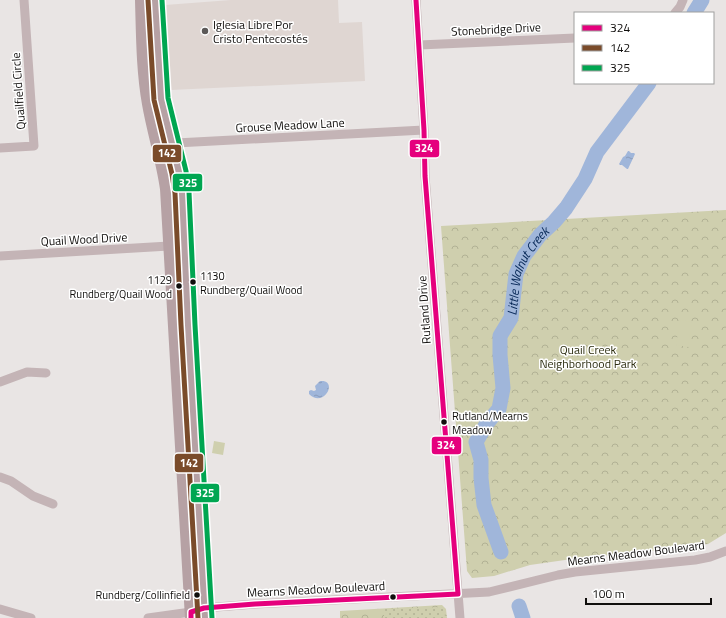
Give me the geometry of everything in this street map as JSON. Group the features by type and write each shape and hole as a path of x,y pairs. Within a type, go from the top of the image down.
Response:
{"main road":[{"path":"140,0 144,82 166,189 191,615"},
{"path":"155,0 161,100 182,192 205,613"},
{"path":"179,421 194,421"}],"street":[{"name":"Quailfield Circle","path":"0,148 34,146 24,0"},
{"name":"Rutland Drive","path":"416,0 424,130 425,176 460,618"},
{"path":"676,12 683,0"},
{"name":"Stonebridge Drive","path":"419,45 574,38"},
{"name":"Grouse Meadow Lane","path":"157,144 424,130"},
{"name":"Quail Wood Drive","path":"0,256 169,246"},
{"path":"0,382 27,372 46,373"},
{"path":"0,477 10,481 33,496 53,504"},
{"name":"Mearns Meadow Boulevard","path":"148,618 191,615 255,604 489,592 558,574 696,560 726,551"},
{"path":"0,609 31,618"}],"shaded area":[{"path":"231,0 338,0 339,23 362,22 365,81 171,90 166,66 165,5"}],"green space":[{"name":"Quail Creek Neighborhood Park","path":"726,210 726,533 708,544 579,558 530,565 494,576 472,578 467,571 441,226"},
{"path":"680,320 692,322 688,347 676,345"},
{"path":"214,441 225,443 223,455 212,453"},
{"path":"442,605 446,609 447,618 340,618 340,611"},
{"path":"444,607 445,618 384,618 384,609"}],"water":[{"path":"628,151 635,154 627,169 619,164"},
{"path":"320,381 326,382 329,388 324,396 315,398 309,394 309,391 316,390 315,386"}],"waterway":[{"name":"Little Walnut Creek","path":"695,12 702,0"},
{"name":"Little Walnut Creek","path":"501,552 484,505 481,460 476,442 487,423 499,409 503,388 500,336 511,318 516,274 524,256 540,235 566,208 585,179 597,152 648,84"},
{"name":"Little Walnut Creek","path":"519,606 523,618"}],"transit line":[{"name":"142","path":"148,0 154,100 172,174 175,193 198,618"},
{"name":"325","path":"162,0 168,98 186,171 189,192 212,618"},
{"name":"324","path":"416,0 424,130 425,176 458,594"},
{"name":"324","path":"191,618 191,612 204,608 458,594"}],"place":[{"name":"Iglesia Libre Por Cristo Pentecostés","path":"205,31"},
{"name":"1130 Rundberg/Quail Wood","path":"193,282"},
{"name":"1129 Rundberg/Quail Wood","path":"179,286"},
{"name":"Rutland/Mearns Meadow","path":"444,422"},
{"name":"Rundberg/Collinfield","path":"197,595"}]}
